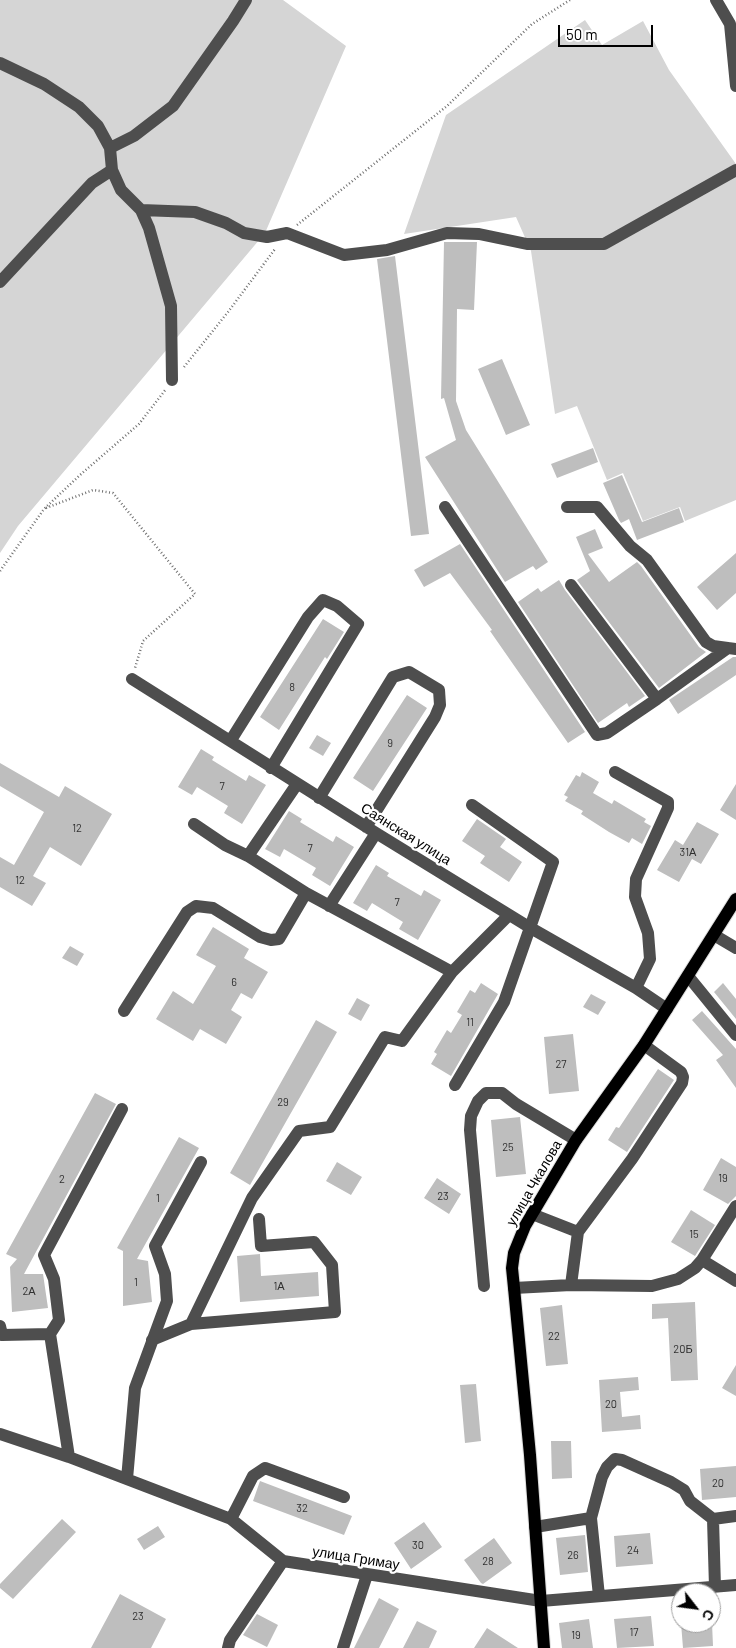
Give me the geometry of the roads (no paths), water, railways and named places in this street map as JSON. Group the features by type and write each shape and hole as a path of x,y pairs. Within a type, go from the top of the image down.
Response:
{"main road":[{"name":"улица Чкалова","path":"544,1648 512,1268 514,1253 520,1234 576,1140 644,1045 736,899"}],"street":[{"path":"110,148 134,136 173,106 234,21 246,0"},
{"path":"716,0 730,24 736,86"},
{"path":"0,63 44,84 79,107 98,126 110,148 112,170 120,190 141,210 149,228 171,306 172,380"},
{"path":"0,282 92,183 112,170"},
{"path":"141,210 195,212 226,223 244,233 267,237 287,233 344,255 387,250 447,233 479,234 527,244 604,244 736,170"},
{"path":"445,507 597,735 607,733 732,649"},
{"path":"567,507 597,507 630,546 648,560 706,642 713,646 732,649"},
{"path":"571,584 657,700"},
{"path":"231,740 308,617 323,600 337,606 358,624 271,768"},
{"path":"319,798 393,677 409,672 439,690 440,705 435,717 329,906"},
{"name":"Саянская улица","path":"132,679 231,740 319,798 529,927 636,988 667,1009"},
{"path":"615,772 668,802 668,808 636,879 635,898 648,933 650,959 636,988"},
{"path":"248,856 297,784"},
{"path":"455,1085 504,1002 553,862 472,805"},
{"path":"194,824 225,845 248,856 306,893 452,972"},
{"path":"124,1011 187,912 196,906 213,908 260,937 271,940 279,938 306,893"},
{"path":"191,1324 252,1198 299,1131 330,1127 385,1037 402,1041 452,972 510,915"},
{"path":"714,935 736,948"},
{"path":"688,976 736,1035"},
{"path":"571,1285 578,1232 632,1159 682,1083 683,1077 681,1072 644,1045"},
{"path":"484,1286 470,1130 471,1116 478,1101 486,1093 502,1092 516,1104 576,1140"},
{"path":"69,1457 50,1334 59,1320 54,1279 44,1255 122,1109"},
{"path":"127,1478 135,1388 166,1301 165,1274 155,1246 201,1162"},
{"path":"514,1288 571,1285 652,1286 678,1279 695,1268 702,1260 736,1206"},
{"path":"532,1214 578,1232"},
{"path":"152,1340 191,1324 335,1312 332,1265 314,1242 261,1246 259,1219"},
{"path":"702,1260 736,1281"},
{"path":"0,1326 2,1335 50,1334"},
{"name":"улица Гримау","path":"0,1434 127,1478 231,1519 283,1561 541,1601 671,1590"},
{"path":"599,1596 591,1518 602,1478 607,1467 615,1459 622,1460 671,1482 684,1490 690,1501 713,1519 736,1516"},
{"path":"231,1519 253,1476 265,1468 344,1497"},
{"path":"535,1527 591,1518"},
{"path":"713,1519 716,1583"},
{"path":"228,1648 230,1640 283,1561"},
{"path":"343,1648 367,1575"},
{"name":"улица Гримау","path":"721,1586 736,1585"}]}
